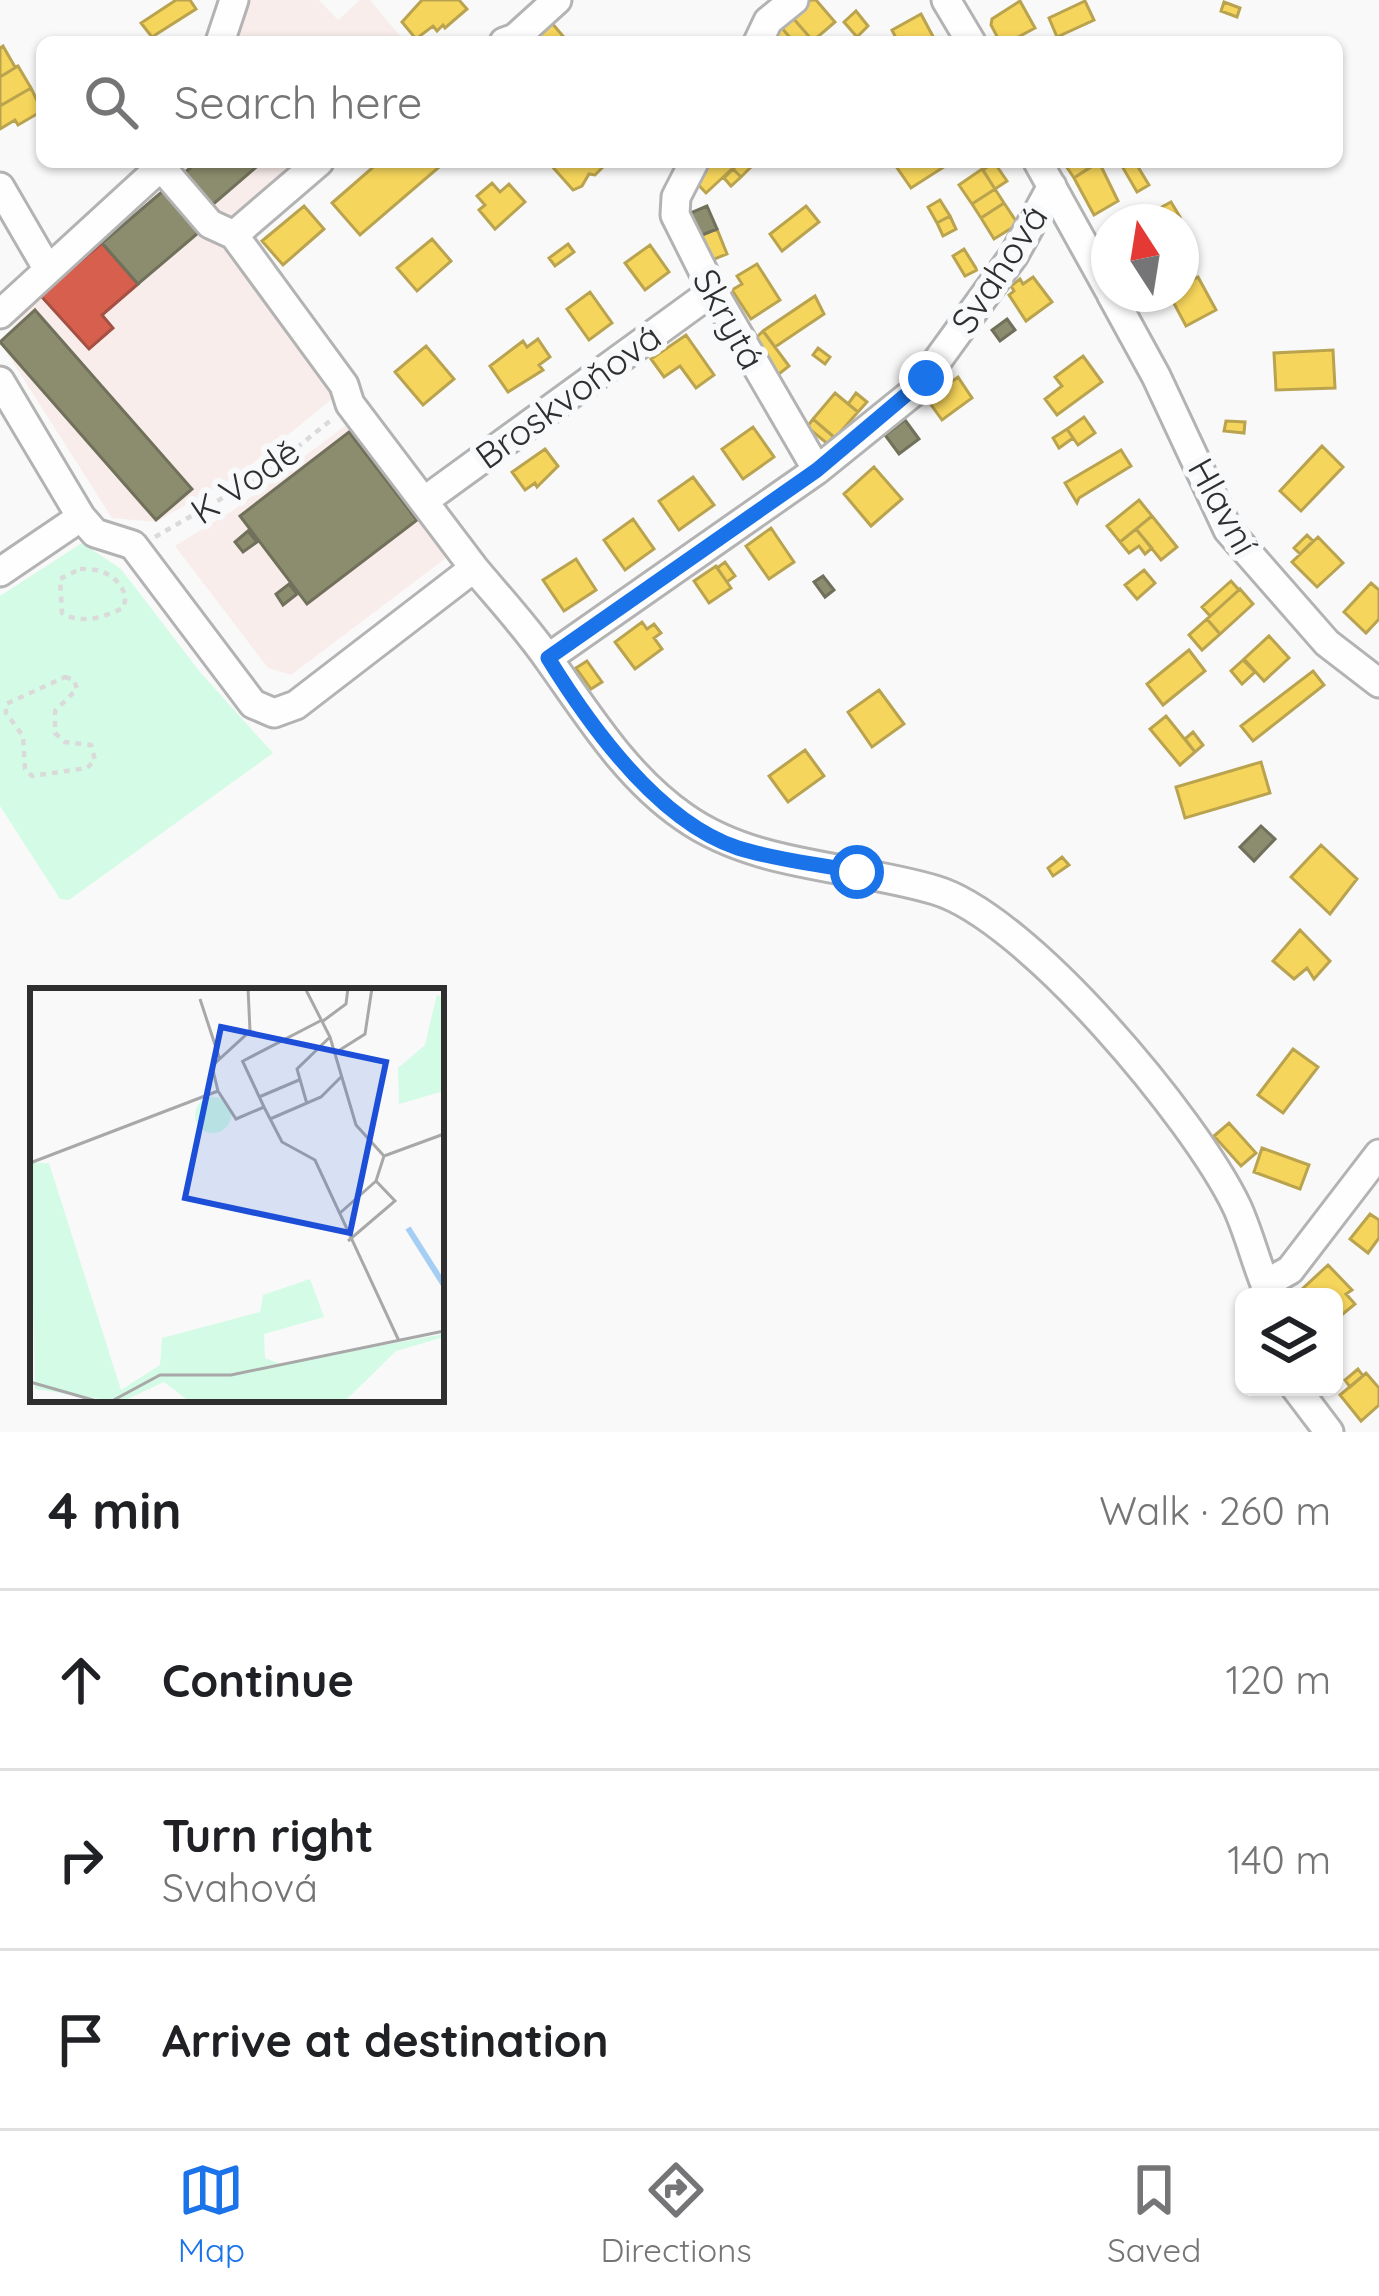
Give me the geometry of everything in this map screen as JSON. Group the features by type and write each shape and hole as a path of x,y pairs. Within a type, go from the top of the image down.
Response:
{"street":[{"path":"222,36 234,0"},
{"path":"517,36 557,0"},
{"path":"761,36 768,21 794,0"},
{"path":"960,6 968,36"},
{"path":"0,314 160,168"},
{"path":"165,168 210,224 234,236 344,385 350,404 639,780 735,847 937,890 981,909 1082,1003 1163,1095 1238,1208 1264,1288"},
{"path":"234,236 312,168"},
{"name":"Skrytá","path":"691,168 676,197 675,215 817,470"},
{"name":"Hlavní","path":"1045,174 1091,258"},
{"name":"Svahová","path":"548,658 817,470 926,378 1014,255 1045,174"},
{"path":"0,188 47,268"},
{"name":"Broskvoňová","path":"424,501 713,290"},
{"name":"Hlavní","path":"1121,312 1228,530 1327,643 1379,683"},
{"path":"0,381 94,533 133,545 253,704 274,713 296,705 474,568"},
{"path":"0,572 82,517"},
{"path":"1268,1288 1290,1270 1379,1154"},
{"path":"1302,1396 1330,1432"}],"path":[{"name":"K Vodě","path":"133,545 170,531 264,474 350,404"},
{"path":"102,570 118,581 125,604 106,616 67,617 60,609 58,585 65,574 102,570"},
{"path":"65,676 74,680 76,694 55,711 52,725 65,742 95,749 92,765 36,777 28,773 23,736 6,713 9,700 65,676"}],"shaded area":[{"path":"244,0 319,0 338,20 360,0 370,0 400,36 230,36"},
{"path":"185,168 288,168 239,211 227,252 338,394 240,474 156,522 112,518 0,342 39,297 182,177"},
{"path":"346,425 446,558 291,675 268,668 175,546 232,511"}],"green space":[{"path":"82,543 121,569 200,672 273,753 69,900 60,899 0,806 0,596"}],"building: Homes":[{"path":"176,0 190,0 196,9 154,36 141,23"},
{"path":"422,0 459,0 467,9 445,28 437,31 433,26 420,36 414,36 402,22"},
{"path":"816,0 835,22 819,36 809,36 792,17"},
{"path":"1020,1 1035,28 1020,36 997,36 992,19"},
{"path":"1085,1 1094,20 1057,36 1049,18"},
{"path":"1224,2 1240,8 1237,17 1221,11"},
{"path":"856,11 868,26 856,36 844,22"},
{"path":"921,14 933,36 895,36 892,30"},
{"path":"792,17 809,36 789,36 780,26"},
{"path":"551,22 563,36 534,36"},
{"path":"780,26 789,36 769,36"},
{"path":"0,48 18,66 0,77"},
{"path":"18,66 31,88 0,106 0,77"},
{"path":"31,88 36,114 0,129 0,106"},
{"path":"372,168 438,168 360,235 332,203"},
{"path":"554,168 602,168 589,174 573,190"},
{"path":"704,168 733,168 706,193 693,179"},
{"path":"897,168 942,168 911,188"},
{"path":"998,168 1007,181 995,189 983,170"},
{"path":"1067,168 1089,168 1074,178"},
{"path":"1090,168 1102,168 1118,201 1091,204 1091,209 1074,178"},
{"path":"1123,168 1139,168 1149,185 1137,192"},
{"path":"733,169 741,177 731,186 724,178"},
{"path":"982,169 995,189 972,204 959,185"},
{"path":"492,183 500,192 509,184 525,202 495,229 479,210 485,205 477,196"},
{"path":"995,189 1004,203 981,218 972,204"},
{"path":"940,200 950,216 937,223 928,207"},
{"path":"1004,203 1018,224 994,239 981,218"},
{"path":"304,206 324,229 283,265 262,241"},
{"path":"806,206 819,222 782,251 770,234"},
{"path":"950,216 956,229 943,236 937,223"},
{"path":"717,229 727,254 707,262 697,237"},
{"path":"432,239 451,261 417,291 397,268"},
{"path":"568,244 574,252 555,266 549,258"},
{"path":"650,245 669,272 645,290 625,263"},
{"path":"964,249 977,270 965,276 953,256"},
{"path":"757,264 780,300 751,319 732,290 742,284 737,276"},
{"path":"1033,277 1052,302 1026,321 1009,295 1020,279 1023,284"},
{"path":"1199,279 1216,310 1186,326 1179,312 1199,312"},
{"path":"590,292 612,323 589,340 567,309"},
{"path":"815,296 824,314 775,347 763,331"},
{"path":"763,331 789,366 774,378 748,346"},
{"path":"686,335 714,375 696,388 680,366 664,377 651,359"},
{"path":"538,339 550,357 539,365 543,370 508,392 490,366 523,341 527,347"},
{"path":"426,346 454,379 423,405 395,372"},
{"path":"818,348 830,357 825,364 813,355"},
{"path":"1333,350 1335,388 1276,390 1274,353"},
{"path":"1083,356 1102,382 1057,415 1045,399 1062,386 1055,377"},
{"path":"958,377 972,398 942,420 927,399"},
{"path":"835,393 858,412 835,438 813,419"},
{"path":"856,393 867,402 858,412 848,404"},
{"path":"1084,417 1095,433 1078,445 1067,429"},
{"path":"813,419 835,438 829,445 807,427"},
{"path":"1226,421 1245,422 1244,433 1224,431"},
{"path":"753,427 774,457 743,479 722,449"},
{"path":"1067,429 1073,438 1059,448 1053,438"},
{"path":"1322,446 1343,467 1301,511 1280,491"},
{"path":"545,449 558,466 537,487 535,483 525,490 512,472"},
{"path":"1121,450 1131,466 1077,503 1065,483"},
{"path":"874,467 902,499 871,526 844,494"},
{"path":"693,477 714,505 679,530 659,501"},
{"path":"1139,500 1152,516 1120,542 1107,526"},
{"path":"1152,516 1177,547 1161,560 1136,529"},
{"path":"633,519 654,549 625,570 604,540"},
{"path":"771,528 794,562 769,579 746,546"},
{"path":"1136,529 1152,548 1145,554 1139,546 1129,553 1120,542"},
{"path":"1307,535 1313,541 1300,554 1294,548"},
{"path":"1318,537 1343,563 1317,587 1292,562"},
{"path":"576,559 596,590 564,611 543,580"},
{"path":"725,562 735,576 727,582 717,568"},
{"path":"716,566 731,588 709,603 694,581"},
{"path":"1144,570 1155,583 1137,599 1125,585"},
{"path":"1231,581 1239,590 1210,616 1202,607"},
{"path":"1371,583 1379,590 1379,619 1366,633 1344,612"},
{"path":"1240,589 1253,604 1220,634 1207,619"},
{"path":"1207,619 1220,634 1202,650 1189,635"},
{"path":"642,622 647,629 654,624 661,633 654,638 662,649 635,669 615,642"},
{"path":"1269,636 1289,658 1264,681 1244,659"},
{"path":"1189,650 1205,671 1163,705 1147,684"},
{"path":"1243,660 1255,672 1242,684 1231,671"},
{"path":"587,661 602,682 591,689 576,668"},
{"path":"1313,671 1324,685 1253,741 1241,726"},
{"path":"879,690 904,724 872,747 848,712"},
{"path":"1166,716 1195,752 1180,765 1150,729"},
{"path":"1193,732 1203,745 1195,752 1185,739"},
{"path":"805,750 824,776 788,802 769,776"},
{"path":"1261,762 1270,793 1185,818 1176,787"},
{"path":"1321,845 1357,879 1330,914 1291,877"},
{"path":"1062,857 1069,865 1053,876 1048,868"},
{"path":"1300,930 1330,961 1314,979 1307,968 1294,979 1273,961"},
{"path":"1293,1049 1318,1067 1283,1113 1258,1095"},
{"path":"1229,1123 1256,1153 1241,1166 1214,1136"},
{"path":"1262,1148 1309,1165 1300,1189 1254,1172"},
{"path":"1370,1214 1379,1220 1379,1238 1368,1253 1350,1239"},
{"path":"1328,1265 1352,1290 1346,1294 1355,1304 1343,1314 1343,1288 1303,1288"},
{"path":"1358,1369 1363,1376 1350,1387 1345,1380"},
{"path":"1366,1373 1379,1388 1379,1405 1361,1421 1341,1396"}],"building: Shops":[{"path":"102,243 138,284 102,315 113,328 89,349 40,295"}],"building: Industry":[{"path":"190,168 255,168 210,207 182,175"},
{"path":"163,191 198,233 138,284 102,243"},
{"path":"707,206 717,229 697,237 688,214"},
{"path":"35,310 192,489 156,520 0,342"},
{"path":"1007,319 1015,330 1000,341 992,330"},
{"path":"905,420 919,439 899,454 885,435"},
{"path":"349,432 417,520 307,604 240,516"},
{"path":"248,531 257,542 243,552 235,542"},
{"path":"823,576 834,590 825,597 814,582"},
{"path":"289,584 297,594 283,605 276,594"},
{"path":"1261,826 1275,839 1254,861 1240,847"}],"route":[{"path":"857,872 735,847 684,818 639,780 548,658 817,470 926,378"}]}
